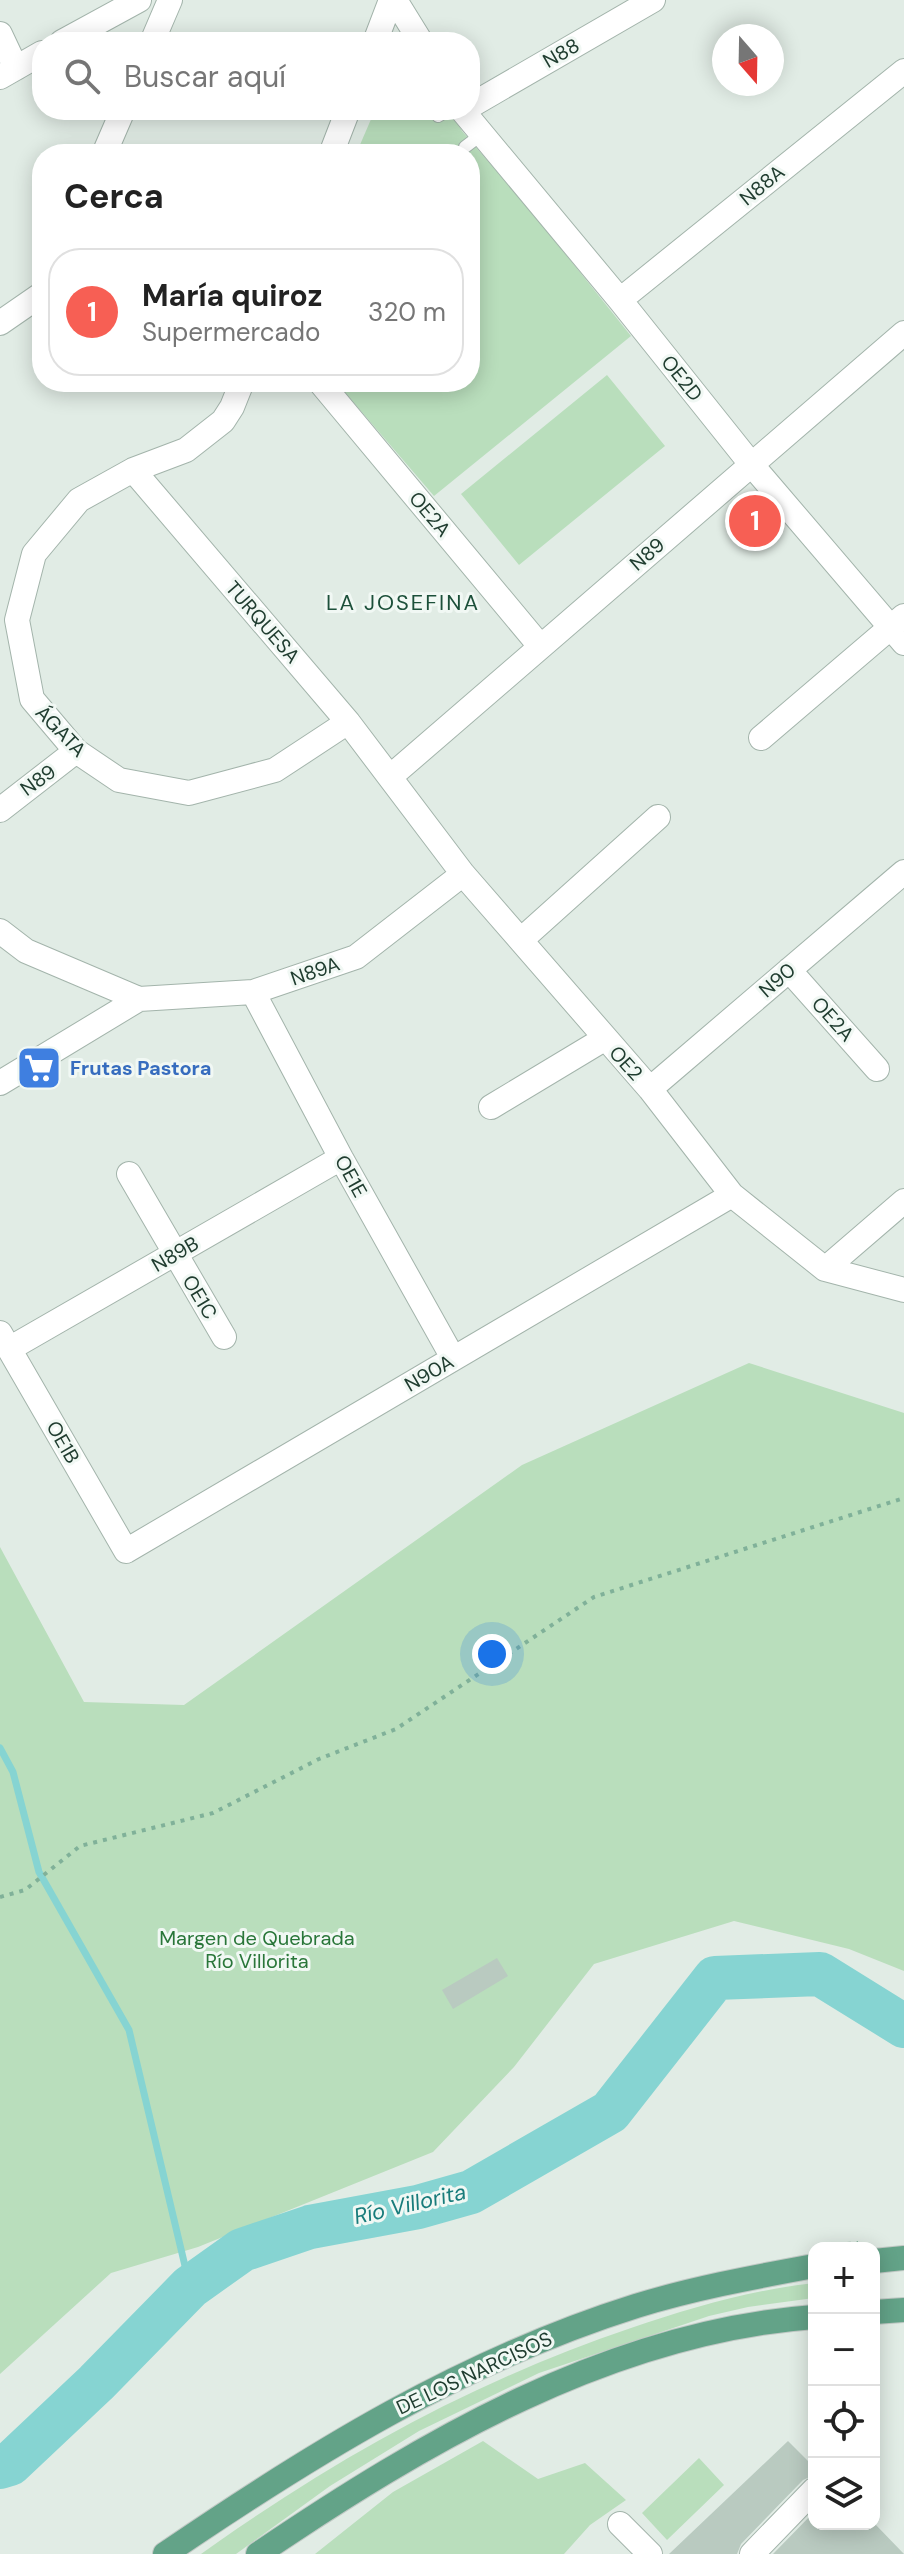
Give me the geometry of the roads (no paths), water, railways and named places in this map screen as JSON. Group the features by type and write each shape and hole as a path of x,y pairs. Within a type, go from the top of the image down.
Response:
{"main road":[{"path":"880,2260 904,2258"},
{"name":"DE LOS NARCISOS","path":"165,2554 303,2462 362,2427 534,2343 640,2305 731,2282 808,2267"},
{"path":"880,2312 904,2310"},
{"path":"258,2554 436,2443 551,2385 627,2357 719,2330 808,2318"}],"street":[{"path":"80,32 139,0"},
{"path":"156,32 170,0"},
{"path":"379,32 393,0"},
{"path":"393,0 414,32"},
{"name":"N88","path":"480,100 653,0"},
{"path":"0,34 8,72 32,59"},
{"name":"N88A","path":"620,300 904,71"},
{"path":"108,144 119,120"},
{"path":"335,144 344,120"},
{"name":"OE2D","path":"467,120 477,144"},
{"name":"OE2D","path":"480,148 620,300 751,464 900,629"},
{"path":"0,323 32,301"},
{"name":"N89","path":"390,777 904,333"},
{"path":"133,470 186,450 223,421 238,392"},
{"name":"OE2A","path":"328,392 540,646"},
{"name":"TURQUESA","path":"133,470 348,722 390,777"},
{"name":"ÁGATA","path":"133,470 79,500 34,554 17,620 32,699 76,751 119,780 189,793 275,770 348,722"},
{"path":"761,738 900,629"},
{"name":"N89","path":"0,810 76,751"},
{"name":"OE2","path":"390,777 463,874 650,1089 732,1195 825,1269 904,1290"},
{"path":"521,940 658,817"},
{"name":"N89A","path":"0,931 26,951 139,999 253,992 356,957 463,874"},
{"name":"N90","path":"650,1089 789,970 900,882"},
{"name":"OE2A","path":"789,970 877,1069"},
{"name":"OE1E","path":"253,992 453,1358"},
{"name":"N89A","path":"0,1083 139,999"},
{"path":"491,1107 604,1039"},
{"name":"N89B","path":"4,1341 174,1254 341,1158"},
{"name":"OE1C","path":"129,1174 224,1337"},
{"name":"N90A","path":"126,1551 732,1195"},
{"path":"825,1269 904,1201"},
{"name":"OE1B","path":"4,1341 126,1551"},
{"path":"752,2554 808,2496"},
{"path":"620,2524 650,2554"}],"waterway":[{"path":"0,1748 13,1772 39,1872 129,2030 190,2287"},
{"name":"Río Villorita","path":"0,2467 10,2464 96,2383 190,2287 242,2250 310,2227 418,2207 471,2192 610,2112 715,1978 820,1974 904,2026"}],"place":[{"name":"María quiroz","path":"755,521"},
{"name":"Frutas Pastora","path":"39,1068"}],"district":[{"name":"LA JOSEFINA","path":"403,602"}],"park label":[{"name":"Margen de Quebrada Río Villorita","path":"257,1950"}]}
